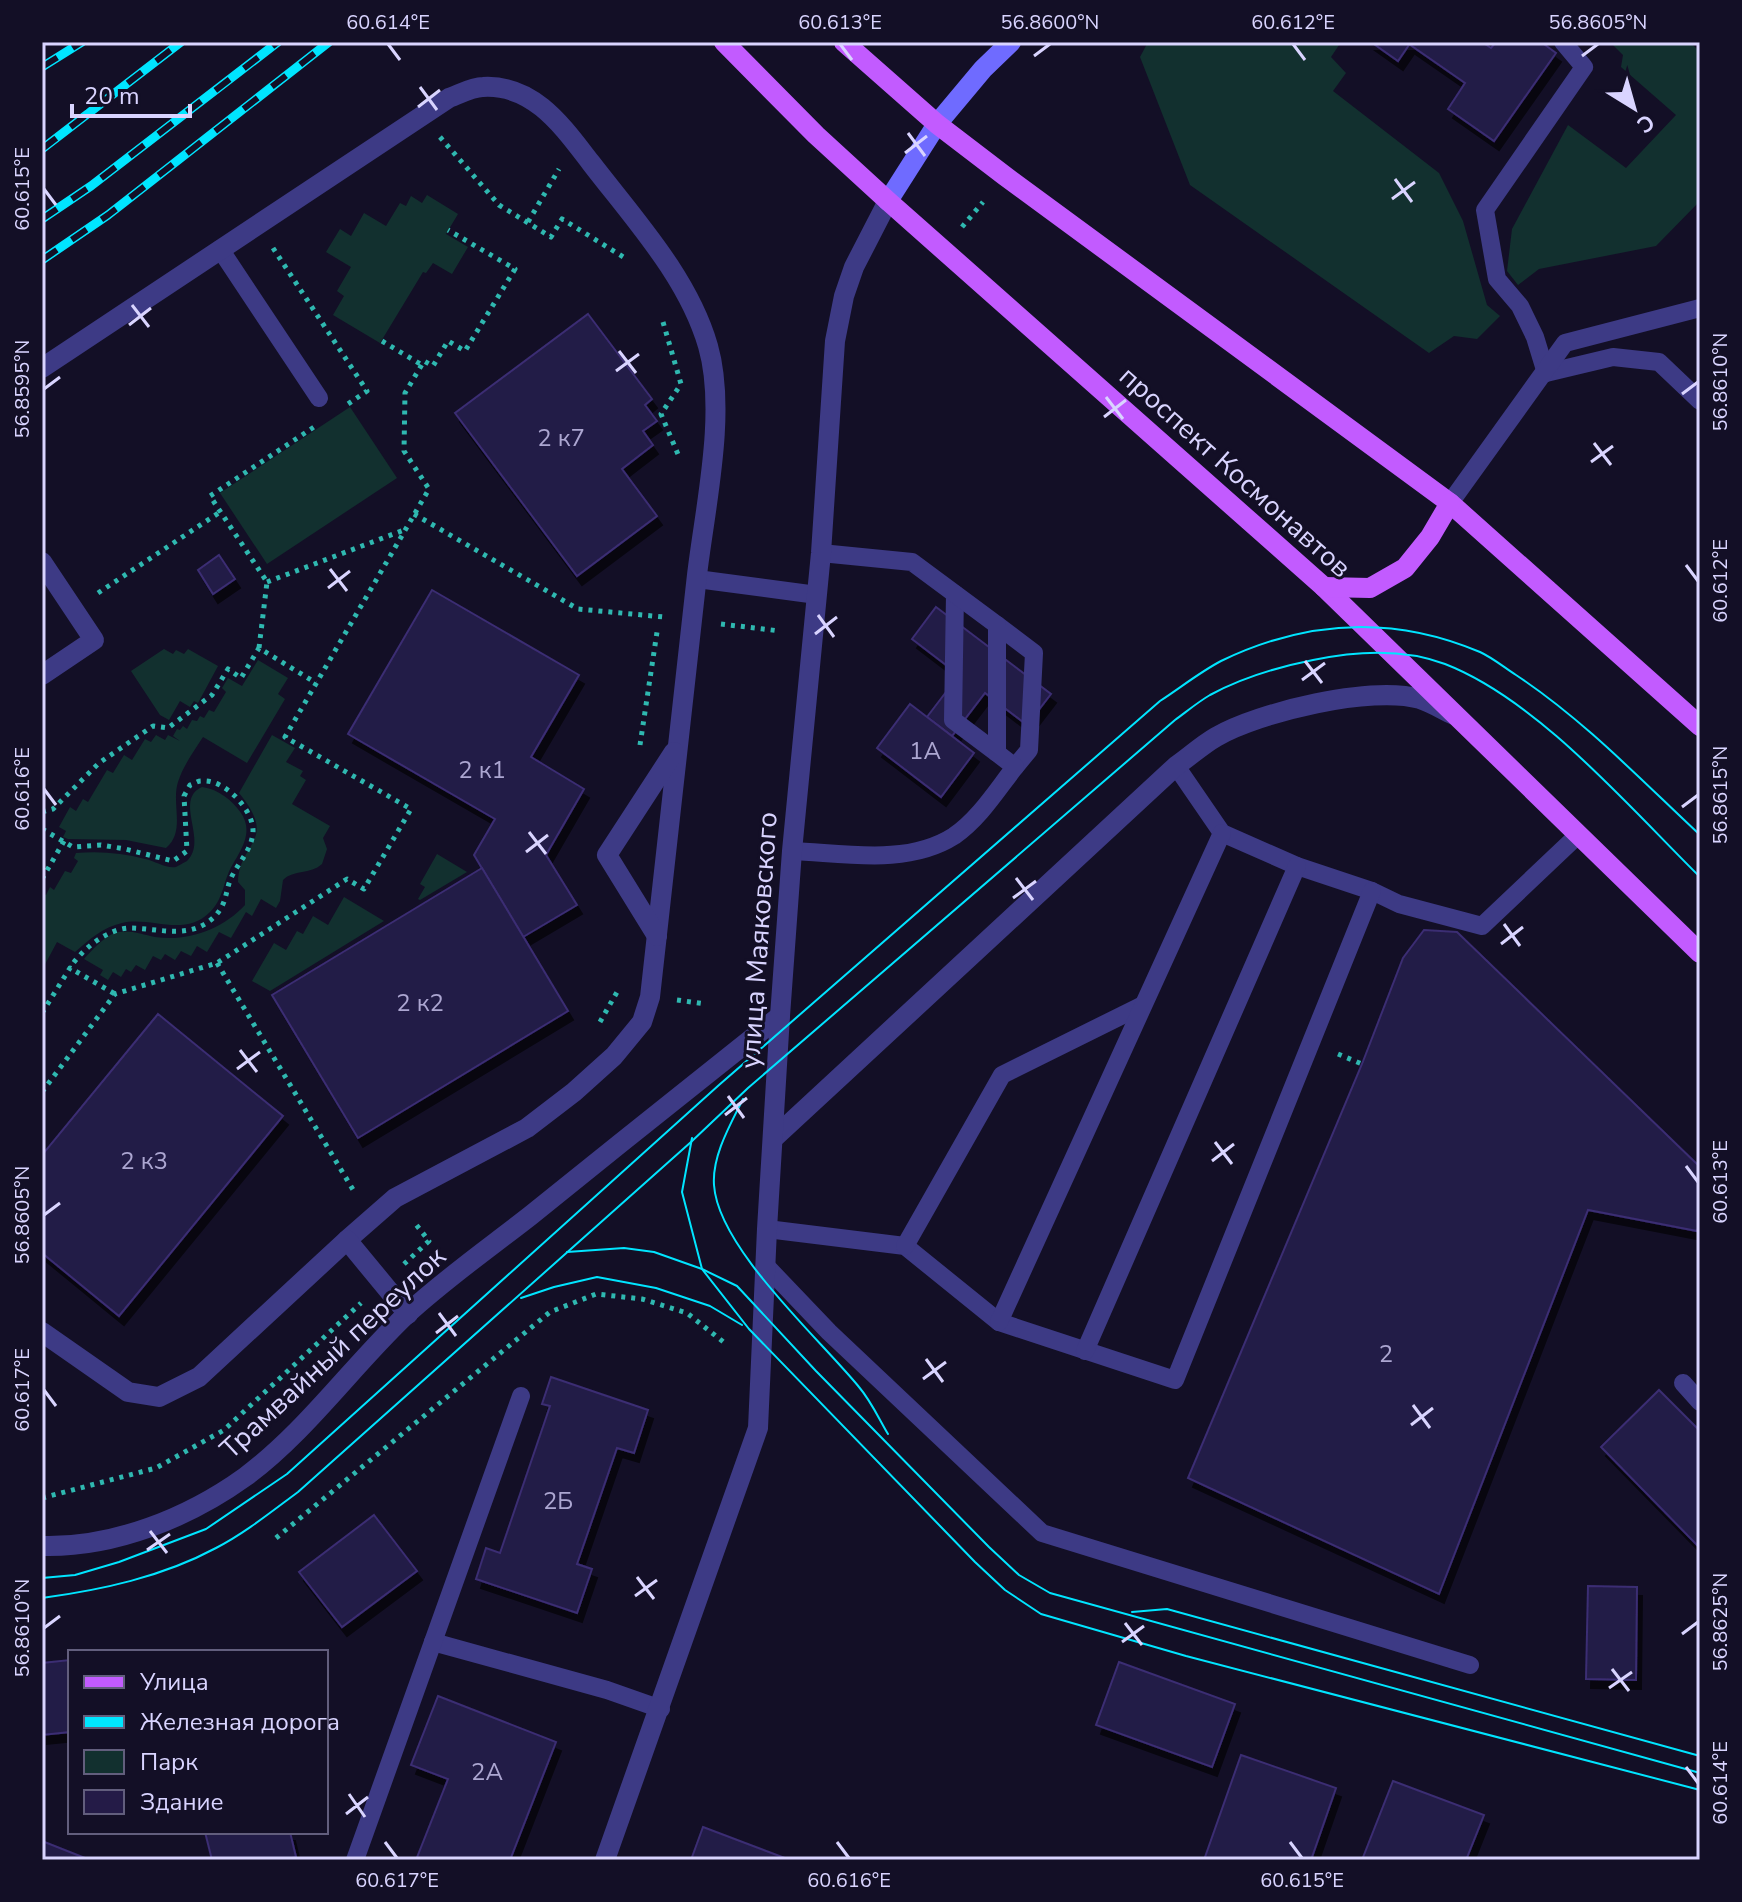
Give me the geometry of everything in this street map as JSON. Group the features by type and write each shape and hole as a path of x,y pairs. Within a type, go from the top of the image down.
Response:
{"main road":[{"name":"проспект Космонавтов","path":"724,42 816,135 888,201 1324,587 1700,953"},
{"path":"844,42 937,124 1450,503 1700,726"},
{"path":"888,201 937,124 983,69 1011,42"},
{"path":"1324,587 1370,588 1405,568 1430,537 1450,503"}],"street":[{"path":"42,368 449,98 481,86 511,88 536,100 571,137 660,254 691,305 708,347 715,390 713,446 650,997 642,1022 614,1056 527,1128 395,1198 199,1377 159,1397 128,1392 42,1332"},
{"name":"улица Маяковского","path":"605,1860 758,1428 780,1016 792,851 821,553 835,341 854,267 888,201"},
{"path":"42,562 94,640 42,675"},
{"path":"775,1137 1176,766 1216,737 1272,714 1355,697 1402,696 1421,699 1457,717"},
{"path":"657,936 607,855 676,749"},
{"name":"Трамвайный переулок","path":"42,1546 103,1542 143,1530 217,1495 244,1477 273,1454 408,1314 780,1016"},
{"path":"347,1240 408,1314"}],"lane":[{"path":"1546,373 1535,337 1520,306 1497,279 1485,210 1584,67 1563,42"},
{"path":"220,249 319,398"},
{"path":"1450,503 1565,343 1700,308"},
{"path":"1546,373 1613,357 1659,362 1700,401"},
{"path":"792,851 902,855 926,849 954,836 977,815 1029,750 1034,653 912,562 821,553"},
{"path":"697,579 817,595"},
{"path":"955,594 953,720 1015,767"},
{"path":"997,625 997,753"},
{"path":"1176,766 1222,833 1297,866 1372,891 1399,904 1482,926 1578,835"},
{"path":"999,1322 1222,833"},
{"path":"1085,1351 1297,866"},
{"path":"767,1229 905,1246 999,1322 1175,1380 1372,891"},
{"path":"905,1246 1002,1075 1143,1005"},
{"path":"766,1266 829,1332 1042,1533 1470,1665"},
{"path":"1683,1383 1700,1402"},
{"path":"355,1860 521,1396"},
{"path":"433,1642 607,1690 661,1709"}],"path":[{"path":"447,127 437,133 499,205 551,237 562,219 633,263 615,239"},
{"path":"551,157 569,180"},
{"path":"528,222 559,168"},
{"path":"961,228 983,202"},
{"path":"42,1092 115,994 217,963 347,879 364,889 411,809 285,737 429,489 404,451 405,393 424,361 433,366 448,341 465,351 515,269 448,230"},
{"path":"659,307 681,384 661,414 685,470"},
{"path":"382,341 422,365"},
{"path":"42,812 53,809 99,763 153,726 168,728 212,695 228,669 241,678 259,648 267,582 222,514 73,610"},
{"path":"414,514 578,609 780,631"},
{"path":"267,582 405,529"},
{"path":"639,753 659,617 664,602"},
{"path":"259,648 316,683"},
{"path":"42,829 73,847 101,845 173,861 187,851 184,796 190,785 201,781 214,783 241,802 250,817 253,832 249,847 229,883 225,901 215,916 203,925 175,933 126,928 113,932 86,950 70,968 42,1013"},
{"path":"42,879 64,841"},
{"path":"217,963 356,1194 368,1187"},
{"path":"70,968 115,994"},
{"path":"597,1026 617,993 618,978"},
{"path":"42,1498 156,1468 224,1430 429,1241"}],"green space":[{"path":"1148,42 1341,42 1331,57 1346,73 1333,91 1439,173 1463,221 1487,305 1500,316 1477,339 1454,336 1429,353 1190,185 1140,57"},
{"path":"1610,42 1690,42 1700,52 1700,201 1656,246 1539,269 1518,285 1507,271 1512,229 1568,125 1626,168 1676,115 1621,67 1623,55"},
{"path":"427,195 458,214 446,234 468,247 452,274 433,263 426,273 423,272 380,343 333,315 344,296 337,291 351,267 326,252 340,229 351,236 364,213 386,226 400,203 406,206 411,196 422,203"},
{"path":"350,407 397,478 267,564 220,493"},
{"path":"164,649 173,654 176,650 184,654 188,649 218,666 198,703 194,701 190,707 180,701 169,720 160,715 131,671"},
{"path":"258,660 288,678 278,694 285,699 247,763 203,737 178,782 177,825 166,848 126,840 63,837 66,831 59,827 70,807 76,811 83,799 88,802 107,770 113,773 124,755 132,760 145,739 151,742 156,735 165,740 168,735 180,741 173,736 177,729 183,726 187,729 192,720 197,721 200,716 204,718 209,710 214,712 226,692 222,688 228,678 242,686"},
{"path":"272,735 295,748 286,762 303,771 300,776 306,780 292,804 330,826 323,838 327,849 322,864 283,880 276,908 261,899 252,916 246,912 231,938 219,932 207,952 197,946 191,956 181,951 175,960 165,954 161,960 153,956 145,970 136,965 131,972 126,969 121,977 113,972 108,980 100,975 103,970 84,959 112,934 128,932 167,938 192,935 216,927 245,905 245,890 238,882 240,868 257,832 250,809 239,793"},
{"path":"202,787 214,790 229,800 241,813 246,826 243,845 215,907 200,920 189,924 133,922 115,925 97,934 75,952 57,942 42,970 42,893 46,895 50,887 54,890 65,871 71,873 78,861 74,858 76,853 120,854 169,867 187,861 195,843 191,801 194,793"},
{"path":"437,854 467,872 420,900 425,887 420,884"},
{"path":"344,897 384,921 270,991 252,981 274,943 286,950 297,931 303,934 313,916 328,925"}],"building":[{"path":"1371,42 1411,42 1398,61"},
{"path":"1482,42 1491,48 1496,42 1541,42 1556,53 1494,141 1448,109 1465,83 1409,44"},
{"path":"588,314 652,399 645,405 657,421 643,431 653,445 622,469 657,516 577,576 455,413"},
{"path":"219,555 235,579 213,594 198,570"},
{"path":"432,590 579,675 531,757 584,789 546,855 577,905 523,937 474,855 495,819 348,734"},
{"path":"936,607 1051,694 1027,725 985,693 952,736 927,717 959,675 912,639"},
{"path":"910,704 974,753 941,797 877,748"},
{"path":"482,868 568,1011 358,1138 272,995"},
{"path":"1424,930 1457,932 1700,1167 1700,1222 1697,1231 1588,1210 1439,1594 1188,1478 1362,1064 1403,958"},
{"path":"158,1014 283,1116 119,1316 42,1253 42,1155"},
{"path":"551,1377 648,1410 634,1453 617,1448 577,1564 592,1569 577,1613 476,1579 486,1548 500,1553 550,1406 542,1404"},
{"path":"1659,1390 1700,1431 1700,1548 1601,1447"},
{"path":"374,1515 417,1571 342,1627 299,1572"},
{"path":"1588,1586 1637,1587 1636,1680 1586,1679"},
{"path":"68,1660 68,1732 42,1735 42,1663"},
{"path":"1119,1662 1235,1704 1212,1767 1096,1725"},
{"path":"438,1696 556,1742 510,1860 416,1860 448,1779 411,1765"},
{"path":"1241,1755 1336,1788 1311,1860 1204,1860"},
{"path":"1393,1781 1484,1815 1466,1860 1362,1860"},
{"path":"703,1827 790,1860 691,1860"},
{"path":"206,1834 290,1834 296,1857 283,1860 212,1860"},
{"path":"42,1841 90,1860 42,1860"}],"tram line":[{"path":"42,1578 75,1575 119,1562 206,1529 287,1474 719,1085 1160,701 1221,661 1253,647 1317,630 1382,628 1447,640 1485,654 1565,711 1700,835"},
{"path":"42,1598 109,1586 174,1567 227,1542 298,1492 748,1088 1175,720 1234,683 1286,666 1346,655 1396,653 1445,664 1480,681 1548,729 1613,788 1700,877"},
{"path":"743,1099 716,1163 714,1185 720,1210 751,1264 859,1387 888,1434"},
{"path":"692,1138 682,1192 702,1269 749,1329 975,1562 1005,1590 1041,1614 1186,1656 1700,1790"},
{"path":"567,1252 624,1248 654,1252 702,1269 737,1286 989,1547 1019,1575 1050,1593 1700,1773"},
{"path":"521,1298 597,1277 656,1288 710,1306 742,1325"},
{"path":"1132,1612 1167,1609 1700,1756"}],"railway":[{"path":"42,67 82,42"},
{"path":"42,149 181,42"},
{"path":"42,219 91,186 278,42"},
{"path":"42,260 108,215 329,42"}]}
